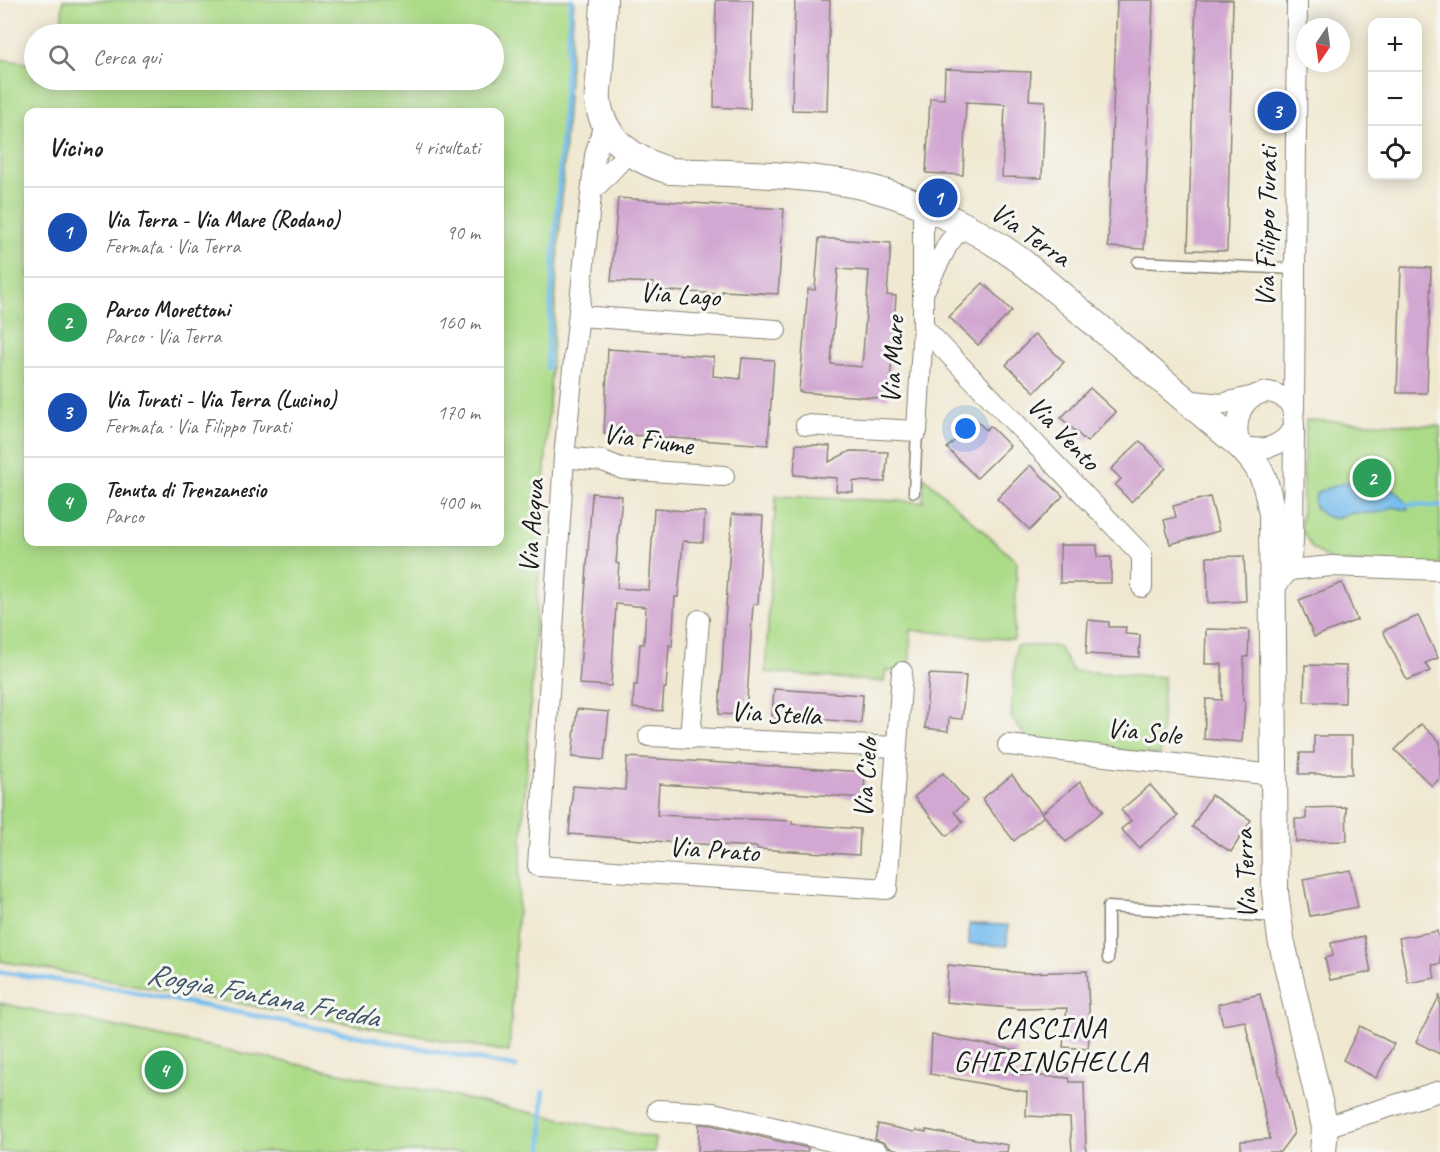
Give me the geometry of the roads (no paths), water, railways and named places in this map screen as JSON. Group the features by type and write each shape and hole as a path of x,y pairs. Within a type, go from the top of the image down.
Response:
{"street":[{"path":"604,0 598,101 604,123"},
{"name":"Via Filippo Turati","path":"1294,420 1298,0"},
{"name":"Via Terra","path":"604,123 628,153 646,163 670,171 831,181 870,188 923,207 963,225 1021,261 1240,446 1259,467 1266,483 1281,579 1273,775 1274,858 1278,917 1324,1140"},
{"name":"Via Acqua","path":"538,866 564,457 596,156 604,123"},
{"path":"592,191 628,153"},
{"name":"Via Mare","path":"917,431 924,292 923,207"},
{"name":"Via Mare","path":"924,292 948,244 963,225"},
{"name":"Via Lago","path":"579,316 776,330"},
{"name":"Via Vento","path":"923,327 1142,555 1142,587"},
{"name":"Via Filippo Turati","path":"1255,395 1272,384 1294,347"},
{"path":"1185,400 1221,404 1255,395 1269,392 1284,398 1294,420 1281,442 1273,447 1253,450 1240,446 1236,428 1238,417 1255,395"},
{"name":"Via Terra","path":"1281,579 1293,543 1294,420"},
{"path":"806,425 917,431"},
{"name":"Via Fiume","path":"564,457 603,461 622,469 724,476"},
{"path":"1293,543 1306,553 1332,566"},
{"path":"1281,579 1332,566 1440,570"},
{"name":"Via Stella","path":"690,738 699,620"},
{"name":"Via Cielo","path":"887,889 902,672"},
{"name":"Via Stella","path":"650,736 896,747"},
{"name":"Via Sole","path":"1008,745 1273,775"},
{"name":"Via Prato","path":"538,866 887,889"},
{"path":"1324,1140 1440,1091"},
{"path":"658,1110 713,1113 877,1152"}],"lane":[{"path":"1138,262 1295,269"},
{"path":"914,492 917,431"},
{"path":"1108,959 1108,907 1278,917"}],"water":[{"path":"1361,482 1396,491 1408,510 1392,507 1379,513 1351,513 1335,519 1325,516 1315,508 1314,500 1317,492 1343,483"},
{"path":"969,924 1008,925 1007,946 969,944"}],"waterway":[{"path":"547,368 571,0"},
{"path":"1401,504 1440,506"},
{"name":"Roggia Fontana Fredda","path":"0,972 118,989 516,1067"},
{"path":"542,1152 543,1092"}],"place":[{"name":"Via Turati - Via Terra (Lucino)","path":"1277,111"},
{"name":"Via Terra - Via Mare (Rodano)","path":"938,198"},
{"name":"Parco Morettoni","path":"1372,478"},
{"name":"Tenuta di Trenzanesio","path":"164,1070"}],"district":[{"name":"CASCINA GHIRINGHELLA","path":"1051,1044"}]}
